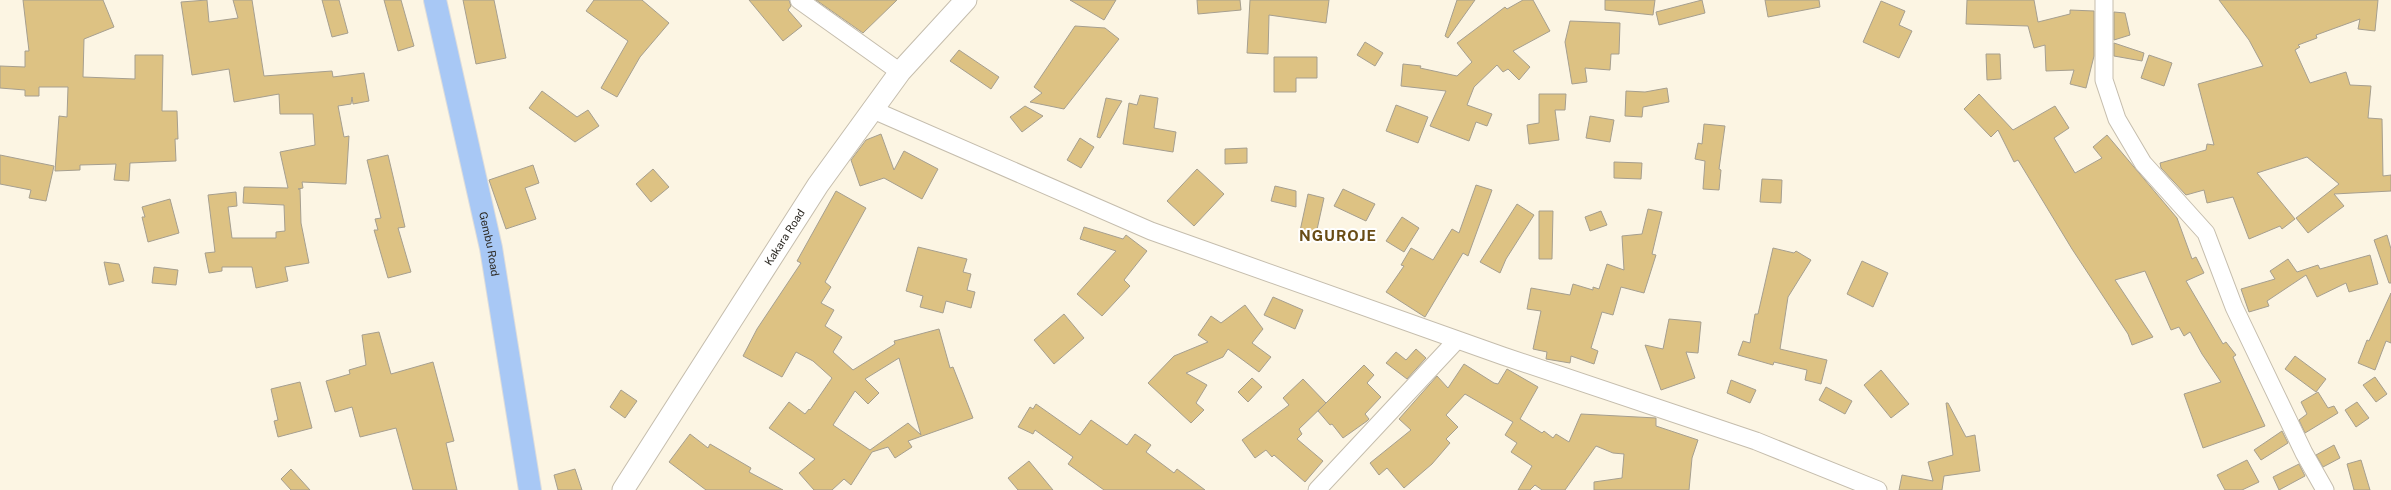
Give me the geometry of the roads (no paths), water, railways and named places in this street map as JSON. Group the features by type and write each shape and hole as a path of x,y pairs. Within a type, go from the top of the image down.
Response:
{"main road":[{"name":"Gembu Road","path":"435,0 491,248 530,490"}],"street":[{"path":"799,0 900,72"},
{"name":"Kakara Road","path":"623,490 818,185 871,109 900,72 966,0"},
{"path":"2104,0 2104,80 2116,118 2143,163 2206,233 2234,306 2304,453 2325,490"},
{"path":"871,109 1151,231 1457,340 1756,441 1878,490"},
{"path":"1317,490 1457,340"}],"district":[{"name":"NGUROJE","path":"1338,235"}]}
